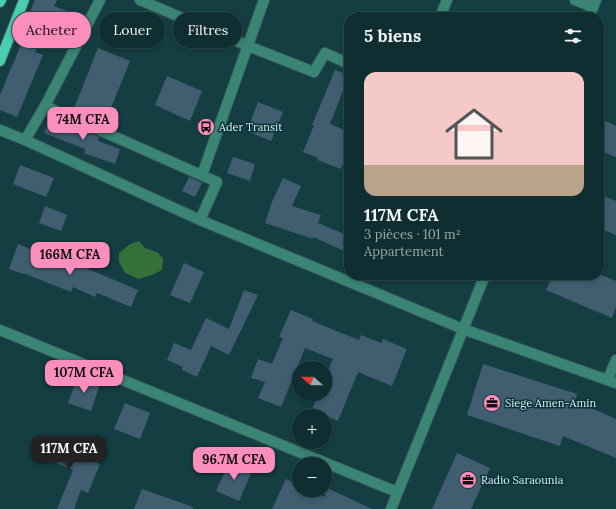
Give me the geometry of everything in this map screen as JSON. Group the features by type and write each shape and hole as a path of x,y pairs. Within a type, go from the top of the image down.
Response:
{"main road":[{"path":"0,60 24,0"}],"street":[{"path":"24,140 45,106 100,0"},
{"path":"140,0 248,46 314,72 324,53 344,62"},
{"path":"202,175 264,0"},
{"path":"442,12 447,0"},
{"path":"575,0 594,3"},
{"path":"45,106 217,182 200,220"},
{"path":"0,130 200,220 344,279"},
{"path":"347,280 464,328 612,381 616,360"},
{"path":"391,509 483,280"},
{"path":"0,330 397,492"}],"green space":[{"path":"139,241 145,248 157,252 163,258 162,270 139,279 125,273 119,262 119,253 130,244"}],"building":[{"path":"35,0 57,0 54,6 70,12 30,12"},
{"path":"20,48 37,48 35,52 43,55 17,117 0,110 0,95"},
{"path":"98,48 130,61 104,125 73,111"},
{"path":"335,70 344,73 344,88 330,124 344,130 344,162 341,169 317,160 318,158 303,152 314,125 312,125"},
{"path":"167,76 202,91 190,121 155,105"},
{"path":"258,102 283,112 271,141 247,131"},
{"path":"49,120 67,127 68,123 99,137 98,141 120,149 115,164 84,153 85,149 44,133"},
{"path":"604,120 616,126 616,157 604,152"},
{"path":"233,157 255,164 250,181 227,173"},
{"path":"20,165 54,178 46,197 13,184"},
{"path":"189,177 202,183 195,197 182,191"},
{"path":"283,178 301,186 292,206 321,215 318,223 344,234 344,251 313,237 313,239 265,223 271,204"},
{"path":"604,196 616,201 616,235 604,230"},
{"path":"45,206 67,215 61,231 39,223"},
{"path":"18,244 65,263 66,261 86,268 138,290 131,307 97,293 95,297 73,287 71,292 9,269"},
{"path":"184,263 204,272 190,303 170,295"},
{"path":"604,276 616,281 616,307 612,318 546,290 551,280 604,280"},
{"path":"244,290 258,295 229,355 211,346 197,377 182,370 183,367 167,360 174,343 191,350 206,318 229,329"},
{"path":"291,310 313,319 312,321 359,340 361,335 381,343 383,339 407,349 392,386 358,372 338,421 332,418 332,409 312,409 315,401 332,401 333,359 305,348 300,361 292,361 292,380 281,407 258,398 265,382 251,378 258,359 272,364 283,338 279,337"},
{"path":"483,364 577,394 575,401 616,419 616,458 563,436 560,446 467,415"},
{"path":"78,376 100,384 91,411 68,403"},
{"path":"125,403 150,413 140,439 114,429"},
{"path":"40,436 74,451 73,453 100,464 88,493 81,490 74,509 57,509 73,470 33,453"},
{"path":"457,453 490,468 471,509 432,509"},
{"path":"230,461 252,471 239,501 216,491"},
{"path":"286,479 292,482 292,497 332,497 332,490 372,509 272,509"},
{"path":"142,489 193,507 193,509 134,509"}],"place":[{"name":"Ader Transit","path":"206,127"},
{"name":"Siege Amen-Amin","path":"492,403"},
{"name":"Radio Saraounia","path":"468,480"}]}
